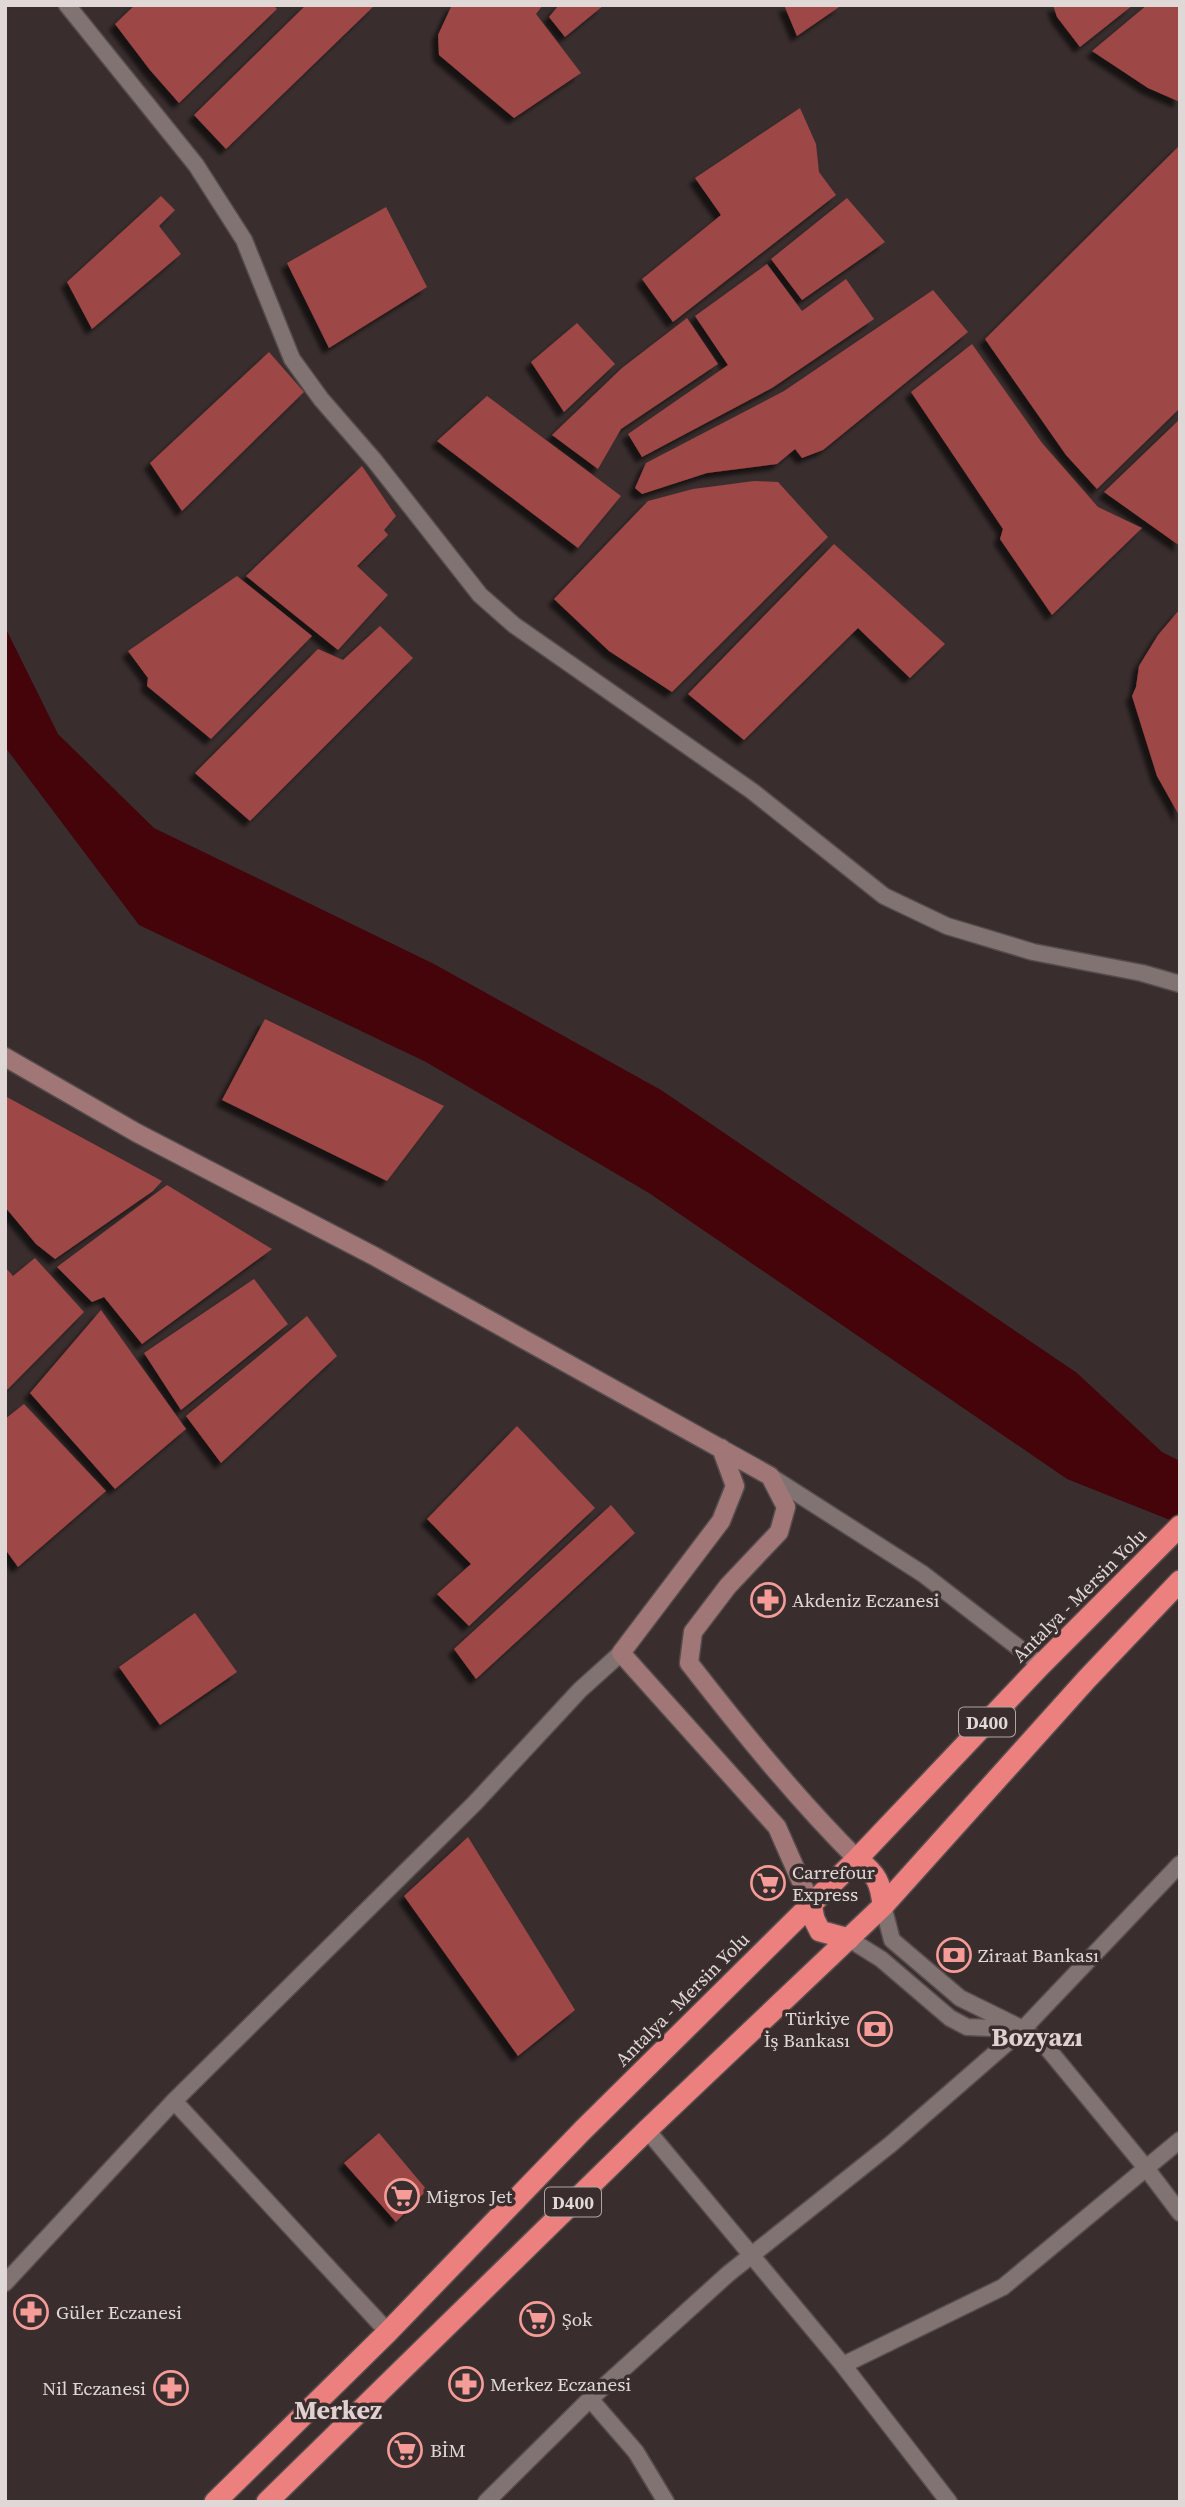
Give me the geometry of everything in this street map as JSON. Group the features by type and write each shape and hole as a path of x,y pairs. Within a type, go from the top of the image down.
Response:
{"highway":[{"name":"Antalya - Mersin Yolu","path":"215,2502 388,2332 583,2130 857,1859 1041,1665 1180,1526"},
{"name":"D400","path":"267,2502 647,2130 883,1906 1180,1581"},
{"path":"857,1859 872,1871 881,1887 883,1906"},
{"path":"811,1904 820,1931 849,1939"}],"street":[{"path":"67,5 196,165 244,240 292,359 299,369 481,595 514,625 752,791 884,896 947,926 1033,952 1142,972 1180,984"},
{"path":"5,1057 137,1133 374,1256 770,1476 923,1574 1041,1665"},
{"path":"5,2283 174,2101 474,1804 580,1690 621,1653 722,1521 735,1486 721,1448"},
{"path":"770,1476 786,1507 779,1532 728,1586 693,1632 689,1663 810,1812 857,1859"},
{"path":"621,1653 777,1827 811,1904"},
{"path":"486,2502 590,2399 728,2274 891,2144 1023,2029 1177,1872"},
{"path":"883,1906 892,1940 960,1998 1023,2029 1048,2049 1180,2213"},
{"path":"849,1939 881,1959 950,2018 967,2027 1023,2029"},
{"path":"174,2101 388,2332"},
{"path":"647,2130 843,2365 949,2502"},
{"path":"843,2365 1003,2287 1180,2140"},
{"path":"590,2399 636,2452 666,2502"}],"shaded area":[{"path":"5,627 58,734 154,828 434,964 661,1090 1077,1373 1162,1452 1180,1461 1180,1524 1067,1479 649,1193 426,1062 139,925 5,747"}],"building":[{"path":"135,5 273,5 277,9 179,103 115,24"},
{"path":"306,5 375,5 226,149 194,115"},
{"path":"452,5 543,5 536,14 581,73 514,118 439,55 438,35"},
{"path":"559,5 604,5 565,37 549,17"},
{"path":"784,5 842,5 797,36"},
{"path":"1053,5 1133,5 1080,47 1057,17"},
{"path":"1147,5 1180,5 1180,102 1148,88 1092,51"},
{"path":"800,108 816,144 819,172 836,195 673,322 642,279 721,215 695,178"},
{"path":"1180,145 1180,408 1097,489 1066,455 985,339"},
{"path":"161,196 175,210 159,226 181,254 92,329 67,282"},
{"path":"847,198 885,242 802,300 771,259"},
{"path":"386,207 427,287 329,348 287,263"},
{"path":"767,264 802,311 846,279 874,319 772,388 642,457 628,434 728,365 695,316"},
{"path":"933,290 968,332 823,450 802,458 795,449 777,464 707,473 642,494 635,488 646,463 784,391"},
{"path":"687,318 718,364 621,429 598,469 552,435 622,368"},
{"path":"577,323 615,364 564,412 531,362"},
{"path":"972,344 1042,443 1098,507 1142,528 1052,615 1000,539 1003,529 911,392"},
{"path":"269,352 304,392 182,511 150,463"},
{"path":"487,396 621,496 578,548 437,441"},
{"path":"1180,419 1180,546 1104,492"},
{"path":"362,466 396,516 384,530 388,535 357,566 388,595 338,650 246,576"},
{"path":"754,481 778,482 828,537 672,692 609,651 554,599 648,501 693,489"},
{"path":"834,544 945,644 910,678 858,628 744,740 688,694"},
{"path":"237,576 312,636 211,739 147,686 148,678 128,651"},
{"path":"1180,609 1180,817 1157,776 1132,696 1139,666 1158,635"},
{"path":"380,626 413,658 250,821 195,773 318,649 343,660"},
{"path":"265,1019 444,1106 387,1181 222,1100"},
{"path":"5,1096 162,1181 153,1191 55,1259 36,1244 5,1207"},
{"path":"167,1185 272,1249 142,1344 104,1297 92,1302 57,1267"},
{"path":"35,1258 84,1312 5,1392 5,1267 13,1276"},
{"path":"254,1279 288,1324 181,1410 144,1353"},
{"path":"101,1310 186,1429 115,1489 30,1393"},
{"path":"307,1316 337,1356 221,1463 186,1416"},
{"path":"24,1404 106,1491 18,1567 5,1549 5,1419"},
{"path":"517,1426 595,1508 469,1626 437,1594 471,1564 427,1519"},
{"path":"611,1505 635,1533 476,1679 454,1649"},
{"path":"195,1613 237,1672 160,1725 119,1667"},
{"path":"468,1837 575,2010 518,2056 404,1896"},
{"path":"379,2133 427,2190 396,2222 344,2163"}],"place":[{"name":"Akdeniz Eczanesi","path":"768,1600"},
{"name":"Carrefour Express","path":"768,1883"},
{"name":"Ziraat Bankası","path":"954,1955"},
{"name":"Türkiye İş Bankası","path":"875,2029"},
{"name":"Migros Jet","path":"402,2196"},
{"name":"Güler Eczanesi","path":"31,2312"},
{"name":"Şok","path":"537,2319"},
{"name":"Merkez Eczanesi","path":"466,2384"},
{"name":"Nil Eczanesi","path":"171,2388"},
{"name":"BİM","path":"405,2450"}],"district":[{"name":"Bozyazı","path":"1037,2037"},
{"name":"Merkez","path":"338,2410"}]}
